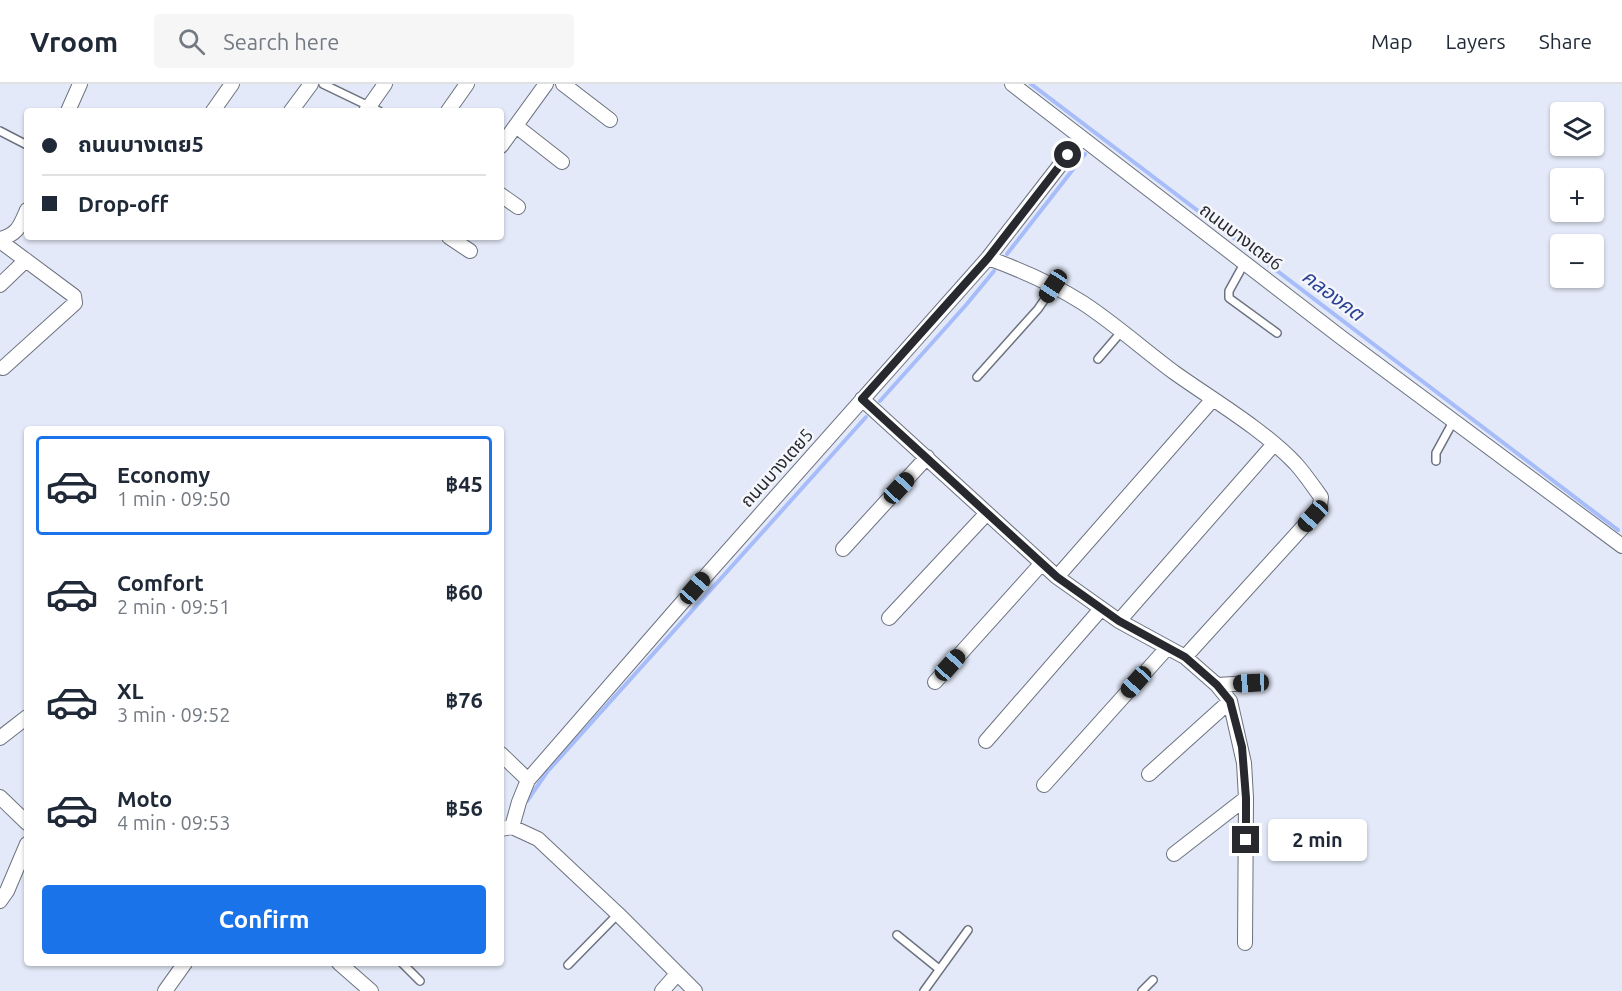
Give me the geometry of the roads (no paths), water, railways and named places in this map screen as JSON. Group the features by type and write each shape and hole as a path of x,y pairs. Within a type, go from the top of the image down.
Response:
{"street":[{"path":"69,108 80,84"},
{"path":"215,108 232,84"},
{"path":"293,108 311,84"},
{"path":"372,108 385,84"},
{"path":"450,108 467,84"},
{"path":"504,142 546,84"},
{"path":"563,84 610,120"},
{"name":"ถนนบางเตย6","path":"1012,84 1622,545"},
{"path":"516,126 562,162"},
{"name":"ถนนบางเตย5","path":"507,828 528,780 988,258 1081,138"},
{"path":"504,197 518,207"},
{"path":"0,240 13,236 24,217"},
{"path":"0,240 74,296 75,303 3,368"},
{"path":"454,240 470,251"},
{"path":"988,258 1053,286 1122,331 1275,444 1296,465 1321,497 1320,506 1185,657"},
{"path":"0,285 26,260"},
{"path":"862,399 1057,577 1119,621 1185,657 1217,685 1230,701 1244,763 1246,798 1245,943"},
{"path":"1057,577 1213,399"},
{"path":"1119,621 1275,444"},
{"path":"843,549 927,458"},
{"path":"889,618 987,513"},
{"path":"935,682 1042,563"},
{"path":"986,741 1101,609"},
{"path":"1044,784 1167,648"},
{"path":"1217,685 1251,683"},
{"path":"1149,774 1230,701"},
{"path":"0,738 24,719"},
{"path":"504,757 528,780"},
{"path":"0,797 24,817"},
{"path":"1174,854 1246,798"},
{"path":"507,828 525,831 538,839 695,991"},
{"path":"0,901 12,882 24,852"},
{"path":"165,991 183,966"},
{"path":"342,966 371,991"},
{"path":"662,991 677,974"}],"lane":[{"path":"323,84 369,108"},
{"path":"0,131 24,143"},
{"path":"1245,262 1229,291 1229,298 1277,333"},
{"path":"977,377 1032,316 1053,286"},
{"path":"1098,359 1122,331"},
{"path":"1436,461 1436,453 1454,420"},
{"path":"568,965 618,914"},
{"path":"924,991 968,930"},
{"path":"897,935 939,969"},
{"path":"405,966 420,981"},
{"path":"1142,991 1152,980"}],"waterway":[{"name":"คลองคต","path":"1031,84 1618,530"},
{"path":"1007,254 1085,154"},
{"path":"880,401 994,271"},
{"path":"527,801 547,772 866,417"}]}
